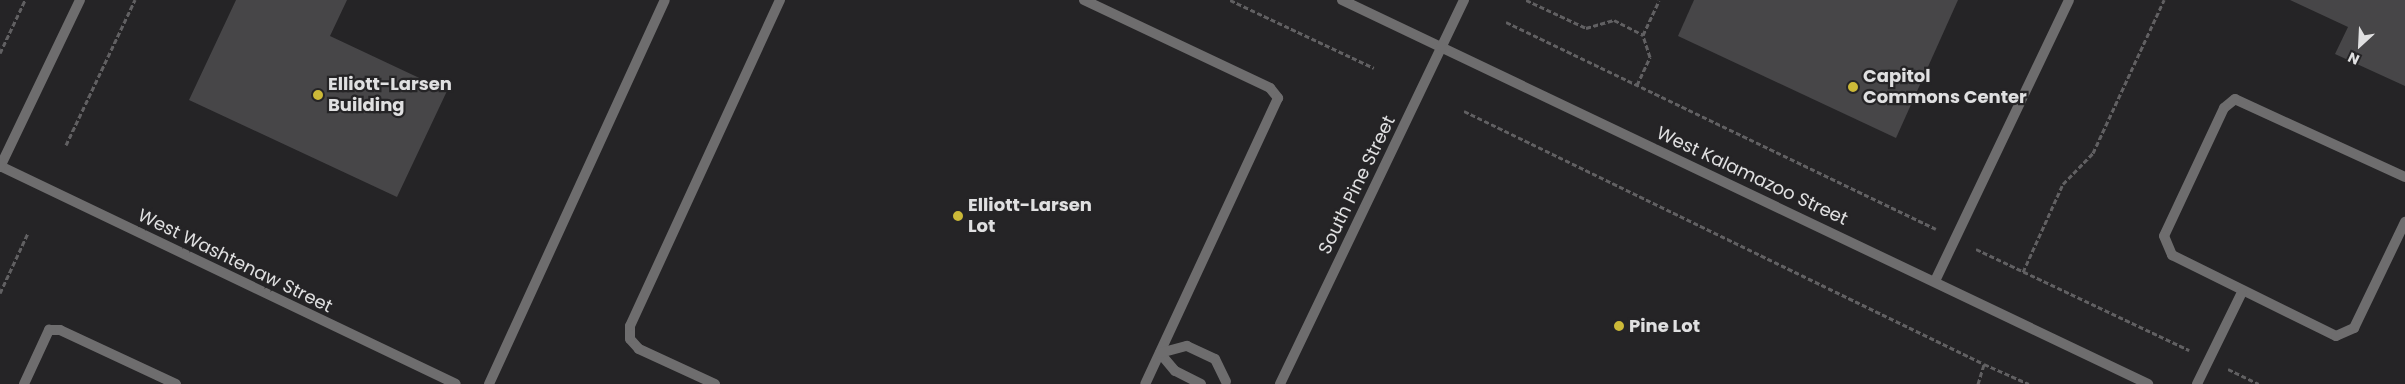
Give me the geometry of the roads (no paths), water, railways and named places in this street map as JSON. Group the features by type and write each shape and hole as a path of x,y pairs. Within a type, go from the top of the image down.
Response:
{"street":[{"path":"0,167 80,0"},
{"path":"489,384 665,0"},
{"path":"715,384 640,349 630,339 630,326 780,0"},
{"path":"1084,0 1270,88 1278,98 1145,384"},
{"name":"West Kalamazoo Street","path":"1342,0 2148,384"},
{"name":"South Pine Street","path":"1280,384 1464,0"},
{"path":"1935,281 2069,0"},
{"path":"2405,177 2235,99 2224,108 2164,236 2172,255 2242,292 2336,336 2354,328 2405,222"},
{"name":"West Washtenaw Street","path":"0,167 456,384"},
{"path":"2197,384 2242,292"},
{"path":"24,384 49,330 60,330 176,384"},
{"path":"1160,353 1187,346 1215,359 1224,383"},
{"path":"1160,353 1175,371 1201,384"}],"place":[{"name":"Capitol Commons Center","path":"1853,87"},
{"name":"Elliott-Larsen Building","path":"318,95"},
{"name":"Elliott-Larsen Lot","path":"958,216"},
{"name":"Pine Lot","path":"1619,326"}]}
